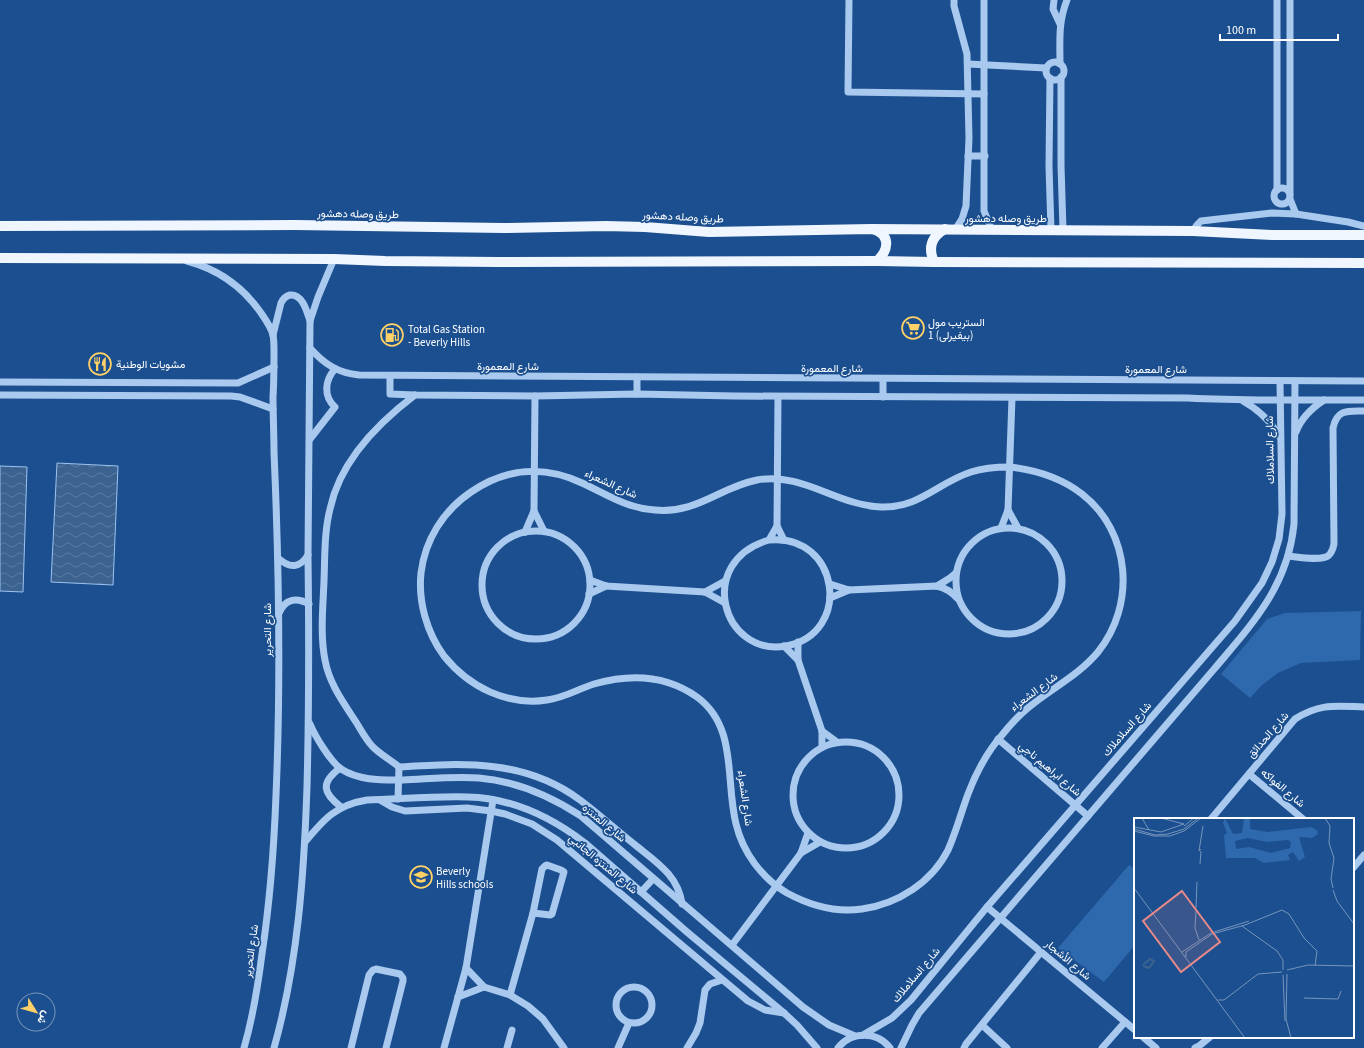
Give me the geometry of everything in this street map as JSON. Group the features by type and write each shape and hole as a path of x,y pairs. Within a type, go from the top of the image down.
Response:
{"main road":[{"name":"طريق وصله دهشور","path":"0,226 294,225 504,228 606,226 645,227 709,232 870,228 992,230 1193,230 1272,235 1364,235"},
{"path":"870,228 879,231 885,238 887,247 884,255 877,261"},
{"path":"934,262 930,251 933,239 938,233 950,229"},
{"path":"0,258 334,259 492,262 877,261 1364,263"}],"street":[{"path":"849,0 848,92 984,94"},
{"path":"950,229 962,219 966,206 968,156 968,64 967,54 954,6 954,0"},
{"path":"984,0 984,211 992,230"},
{"path":"1054,0 1053,9 1060,24"},
{"path":"1064,230 1061,165 1061,78 1063,68 1060,64 1060,24 1067,0"},
{"path":"1272,213 1276,201 1275,194 1277,190 1277,0"},
{"path":"1276,201 1284,204 1290,196 1290,0"},
{"path":"1051,230 1049,166 1050,78 1046,73 1046,68 1049,63 1053,62 1060,64"},
{"path":"968,64 1046,68"},
{"path":"1050,78 1061,78"},
{"path":"968,156 985,156"},
{"path":"1049,166 1061,165"},
{"path":"1277,190 1285,188 1290,196 1296,214"},
{"path":"1193,230 1197,224 1202,221 1272,213 1296,214 1364,226"},
{"name":"شارع التحرير","path":"179,259 213,271 238,288 255,304 273,335 273,409 278,558 278,746 274,844 266,930 249,1032 244,1048"},
{"path":"274,1048 293,960 305,843 309,721 308,555 310,321 318,296 334,259"},
{"path":"273,335 280,303 289,296 296,296 302,300 310,321"},
{"name":"شارع المعمورة","path":"310,348 321,360 335,369 351,374 390,376 1280,381 1364,380"},
{"path":"0,382 238,384 274,368"},
{"path":"310,439 335,407 329,399 327,386 331,374 335,369"},
{"path":"390,376 390,394 415,395 535,396 637,394 778,397 1188,398 1242,401 1280,399 1364,400"},
{"path":"637,377 637,394"},
{"path":"883,379 883,397"},
{"name":"شارع السلاملاك","path":"863,1035 882,1025 902,1010 987,907 1235,621 1262,583 1272,562 1279,539 1282,514 1280,381"},
{"path":"901,1048 919,1013 1253,623 1271,596 1288,556 1294,524 1295,381"},
{"path":"238,384 240,397"},
{"path":"415,395 383,421 357,453 336,488 330,508 326,530 323,633 324,659 329,677 339,697 372,745 380,754 399,767 480,765 500,767 521,771 540,778 579,799 665,869 677,885 681,894 682,904"},
{"path":"0,396 240,397 273,409"},
{"path":"525,532 534,511 535,396"},
{"path":"778,397 777,526 784,540"},
{"path":"1001,528 1008,510 1012,398"},
{"path":"1294,441 1302,419 1312,408 1325,400"},
{"path":"1242,401 1254,407 1264,415 1273,425 1280,437"},
{"path":"1288,556 1320,558 1328,556 1332,553 1334,544 1333,428 1339,415 1346,411 1364,411"},
{"path":"1280,446 1294,441"},
{"name":"شارع الشعراء","path":"989,468 1026,468 1045,473 1064,482 1083,494 1099,510 1111,529 1123,564 1124,583 1122,601 1114,627 1102,647 1089,662 1070,678 1030,706 998,739 980,766 946,854 937,867 926,879 900,898 868,908 849,911 811,905 776,886 763,874 751,859 742,843 736,825 729,765 721,725 710,707 693,694 677,685 654,678 633,677 591,685 571,694 550,700 529,701 508,699 488,692 469,681 452,665 436,646 427,623 422,604 420,585 423,560 432,534 455,504 483,484 499,478 516,472 551,472 586,484 612,499 636,507 660,511 683,509 706,501 742,484 777,478 812,486 846,500 883,507 901,505 919,500 969,472 989,468"},
{"path":"1008,510 1018,528"},
{"path":"534,511 544,531"},
{"path":"769,540 777,526"},
{"path":"830,584 849,590 937,586 945,588 952,592 958,599 963,609 972,620 983,628 995,633 1009,635 1022,633 1035,628 1046,620 1055,609 1062,591 1063,577 1060,563 1053,550 1044,540 1031,532 1018,528 1001,528 988,532 976,539 960,560 956,573 958,599"},
{"path":"544,531 561,537 576,548 585,563 590,580 590,594 585,607 578,618 569,628 557,635 544,638 518,636 506,629 489,611 484,598 482,584 484,571 490,558 498,547 509,538 525,532 544,531"},
{"path":"769,540 784,540 797,543 809,550 819,559 826,571 830,584 830,598 827,612 811,635 798,642 784,646 770,646 757,643 736,627 729,616 725,603 725,581 729,570 741,554 756,544 769,540"},
{"path":"278,558 291,566 298,565 304,561 308,555"},
{"path":"937,586 956,573"},
{"path":"590,580 606,586 705,592 725,603"},
{"path":"705,592 725,581"},
{"path":"590,594 606,586"},
{"path":"830,598 849,590"},
{"path":"278,614 287,602 302,600 309,604"},
{"path":"798,642 798,660 822,731 822,747"},
{"path":"784,646 798,660"},
{"name":"شارع الحدائق","path":"1213,818 1295,719 1306,712 1319,707 1364,707"},
{"name":"شارع المنتزه","path":"309,721 321,745 340,768 361,777 372,780 478,778 507,782 522,786 562,804 581,816 682,904 815,1016 829,1025 855,1036"},
{"path":"822,731 837,742"},
{"name":"شارع ابراهيم ناجي","path":"998,739 1088,816"},
{"path":"837,742 863,744 875,750 885,758 893,769 898,781 899,804 894,818 886,830 876,840 862,846 848,849 834,848 820,842 808,833 799,821 794,808 792,794 795,779 801,766 810,755 822,747 837,742"},
{"path":"398,799 399,767"},
{"path":"340,768 332,774 326,782 326,792 332,800 341,807"},
{"name":"شارع الفواكه","path":"1249,774 1302,818"},
{"path":"305,843 320,826 341,807 353,802 469,797 513,804 532,811 569,830 585,843 687,932 784,1013 797,1025 817,1048"},
{"name":"شارع المنتزه الجانبي","path":"379,800 392,808 405,811 468,808 505,814 526,821 557,840 756,1007 774,1013 784,1013"},
{"path":"444,1048 466,968 493,800"},
{"path":"732,945 801,853 808,833"},
{"path":"801,853 820,842"},
{"path":"1354,865 1364,855"},
{"path":"510,995 533,913 543,867 547,865 563,871 551,915 533,913"},
{"path":"641,892 653,879"},
{"name":"شارع الأشجار","path":"987,907 1134,1029"},
{"path":"678,942 687,932"},
{"path":"964,1048 1042,952"},
{"path":"466,968 484,987 510,995 528,1006 543,1020 564,1048"},
{"path":"351,1048 369,975 376,969 397,973 403,978 386,1048"},
{"path":"686,1048 696,1033 700,1023 706,990 710,984 722,980"},
{"path":"458,997 484,987"},
{"path":"629,988 643,990 649,994 652,1001 652,1009 649,1016 644,1021 629,1023 622,1019 618,1013 616,1006 618,998 622,992 629,988"},
{"path":"1102,1048 1125,1022"},
{"path":"618,1048 629,1023"},
{"path":"982,1025 1007,1048"},
{"path":"506,1048 512,1030"},
{"path":"838,1048 845,1041 855,1036 863,1035 878,1038 890,1048"},
{"path":"1144,1038 1156,1048"},
{"path":"1195,1048 1209,1038"}],"shaded area":[{"path":"1361,611 1360,660 1301,663 1278,673 1262,685 1250,698 1221,674 1267,619 1285,613"},
{"path":"1129,865 1134,868 1134,946 1104,982 1058,948"}],"water":[{"path":"57,463 118,466 113,585 51,582"},
{"path":"0,466 27,467 23,592 0,591"}],"place":[{"name":"الستريب مول 1 (بيفيرلى)","path":"913,328"},
{"name":"Total Gas Station - Beverly Hills","path":"392,335"},
{"name":"مشويات الوطنية","path":"100,364"},
{"name":"Beverly Hills schools","path":"421,877"}]}
